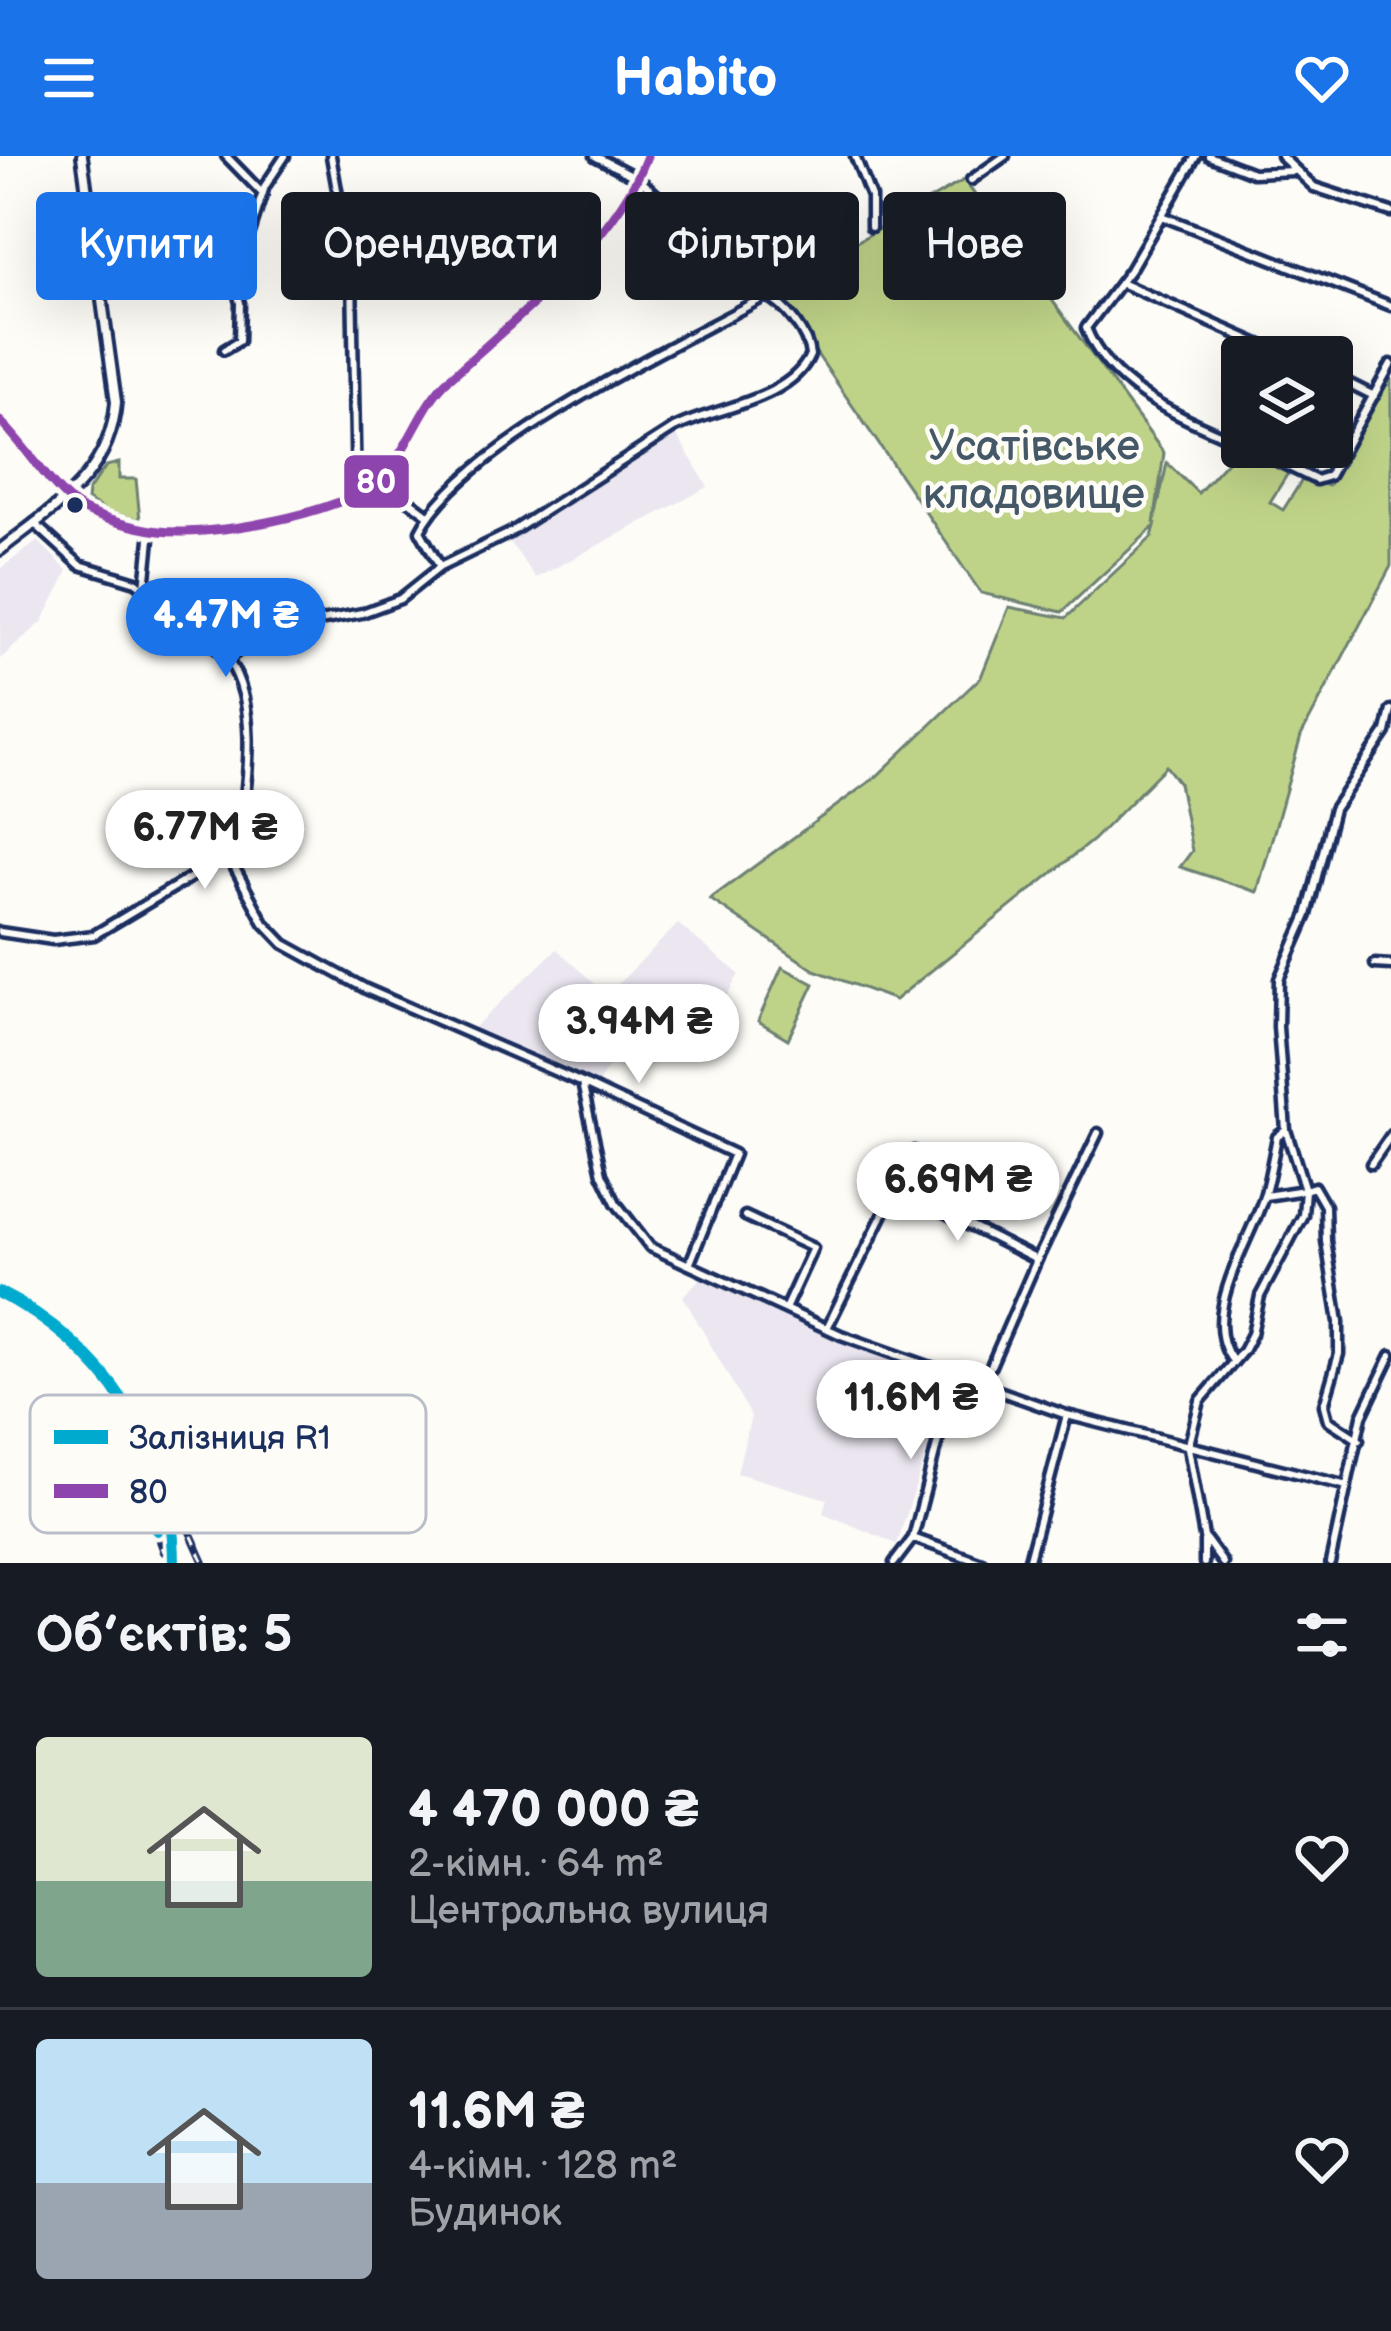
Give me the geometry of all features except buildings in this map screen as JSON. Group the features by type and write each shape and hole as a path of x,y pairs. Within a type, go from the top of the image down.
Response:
{"main road":[{"path":"0,550 67,496 105,455 115,424 116,402 82,156"}],"street":[{"path":"226,156 263,194"},
{"path":"224,350 239,341 240,303 231,270 284,156"},
{"path":"331,156 352,274 356,497"},
{"path":"595,156 639,178 654,192"},
{"path":"0,421 79,507 151,529 238,526 299,515 356,497 380,479 409,443 438,390 563,274 632,193 647,156"},
{"path":"855,156 871,196 871,227"},
{"path":"971,180 1005,156"},
{"path":"1196,156 1121,283 1088,322 1088,334 1131,387 1221,435"},
{"path":"1209,156 1253,173 1293,170"},
{"path":"1281,156 1314,187 1391,212"},
{"path":"1162,216 1391,306"},
{"path":"1121,283 1241,336"},
{"path":"440,566 419,531 428,515 488,460 533,427 759,300"},
{"path":"0,932 53,940 94,935 238,848 250,731 236,671 245,644 279,627 304,626 380,608 412,592 440,566 509,533 674,428 698,416 752,402 801,370 810,355 807,339 774,300"},
{"path":"1353,433 1391,364"},
{"path":"1353,386 1374,396"},
{"path":"1291,468 1316,480 1329,476 1334,468"},
{"path":"380,479 428,515"},
{"path":"34,523 80,565 145,588 189,618 236,671"},
{"path":"145,588 151,529"},
{"path":"238,637 236,598 243,591 256,590"},
{"path":"189,618 245,644"},
{"path":"227,659 238,655"},
{"path":"1204,1563 1188,1448 1200,1401 1252,1334 1260,1296 1303,1214 1305,1190 1286,1130 1279,979 1307,915 1334,809 1386,732 1391,710"},
{"path":"228,855 269,932 284,944 381,996 582,1082 734,1154 688,1264"},
{"path":"1375,964 1391,965"},
{"path":"582,1082 602,1174 616,1203 650,1247 826,1328 1067,1415 1347,1486"},
{"path":"1233,1361 1222,1344 1229,1276 1265,1196 1277,1138 1286,1130"},
{"path":"983,1384 1098,1133"},
{"path":"1371,1164 1391,1135"},
{"path":"826,1328 914,1150"},
{"path":"1265,1196 1314,1187 1325,1206 1340,1322 1339,1354 1324,1405 1328,1420 1359,1440"},
{"path":"895,1196 942,1212 1037,1260"},
{"path":"746,1216 813,1248 785,1309"},
{"path":"1330,1563 1370,1393 1391,1355"},
{"path":"894,1563 914,1538 955,1375"},
{"path":"1028,1563 1067,1415"},
{"path":"1204,1537 1222,1563"},
{"path":"914,1538 982,1563"}],"shaded area":[{"path":"676,434 708,487 536,578 509,541 616,468"},
{"path":"38,541 68,571 42,622 0,659 0,569"},
{"path":"678,924 739,974 707,1031 651,1005 597,1084 467,1034 557,949 607,995"},
{"path":"702,1277 825,1332 950,1377 897,1544 823,1513 827,1499 737,1473 751,1416 683,1296"}],"green space":[{"path":"964,180 973,192 943,192"},
{"name":"Усатівське кладовище","path":"883,227 883,300 1052,300 1164,453 1154,524 1167,463 1198,493 1221,468 1286,468 1290,470 1270,502 1283,510 1304,477 1328,486 1338,468 1353,468 1353,440 1391,370 1391,566 1301,736 1257,892 1180,867 1192,851 1179,783 1166,766 1093,840 895,1000 814,970 710,899 877,776 981,677 1009,607 1066,618 1152,537 1155,526 1062,612 981,593 780,300 859,300 859,240"},
{"path":"119,463 119,479 136,479 140,520 108,512 87,500 106,466"},
{"path":"782,967 814,984 788,1039 758,1021"}],"railway":[{"path":"0,1293 70,1340 118,1395"},
{"path":"157,1533 164,1552"},
{"path":"172,1533 174,1563"},
{"path":"190,1533 204,1563"}],"rail line":[{"name":"R1","path":"0,1293 70,1340 118,1395"},
{"name":"R1","path":"172,1533 174,1563"}],"transit line":[{"name":"80","path":"0,421 70,501 129,525 181,532 240,527 334,504 377,481 398,457 439,390 588,248 632,188 647,156"}]}
